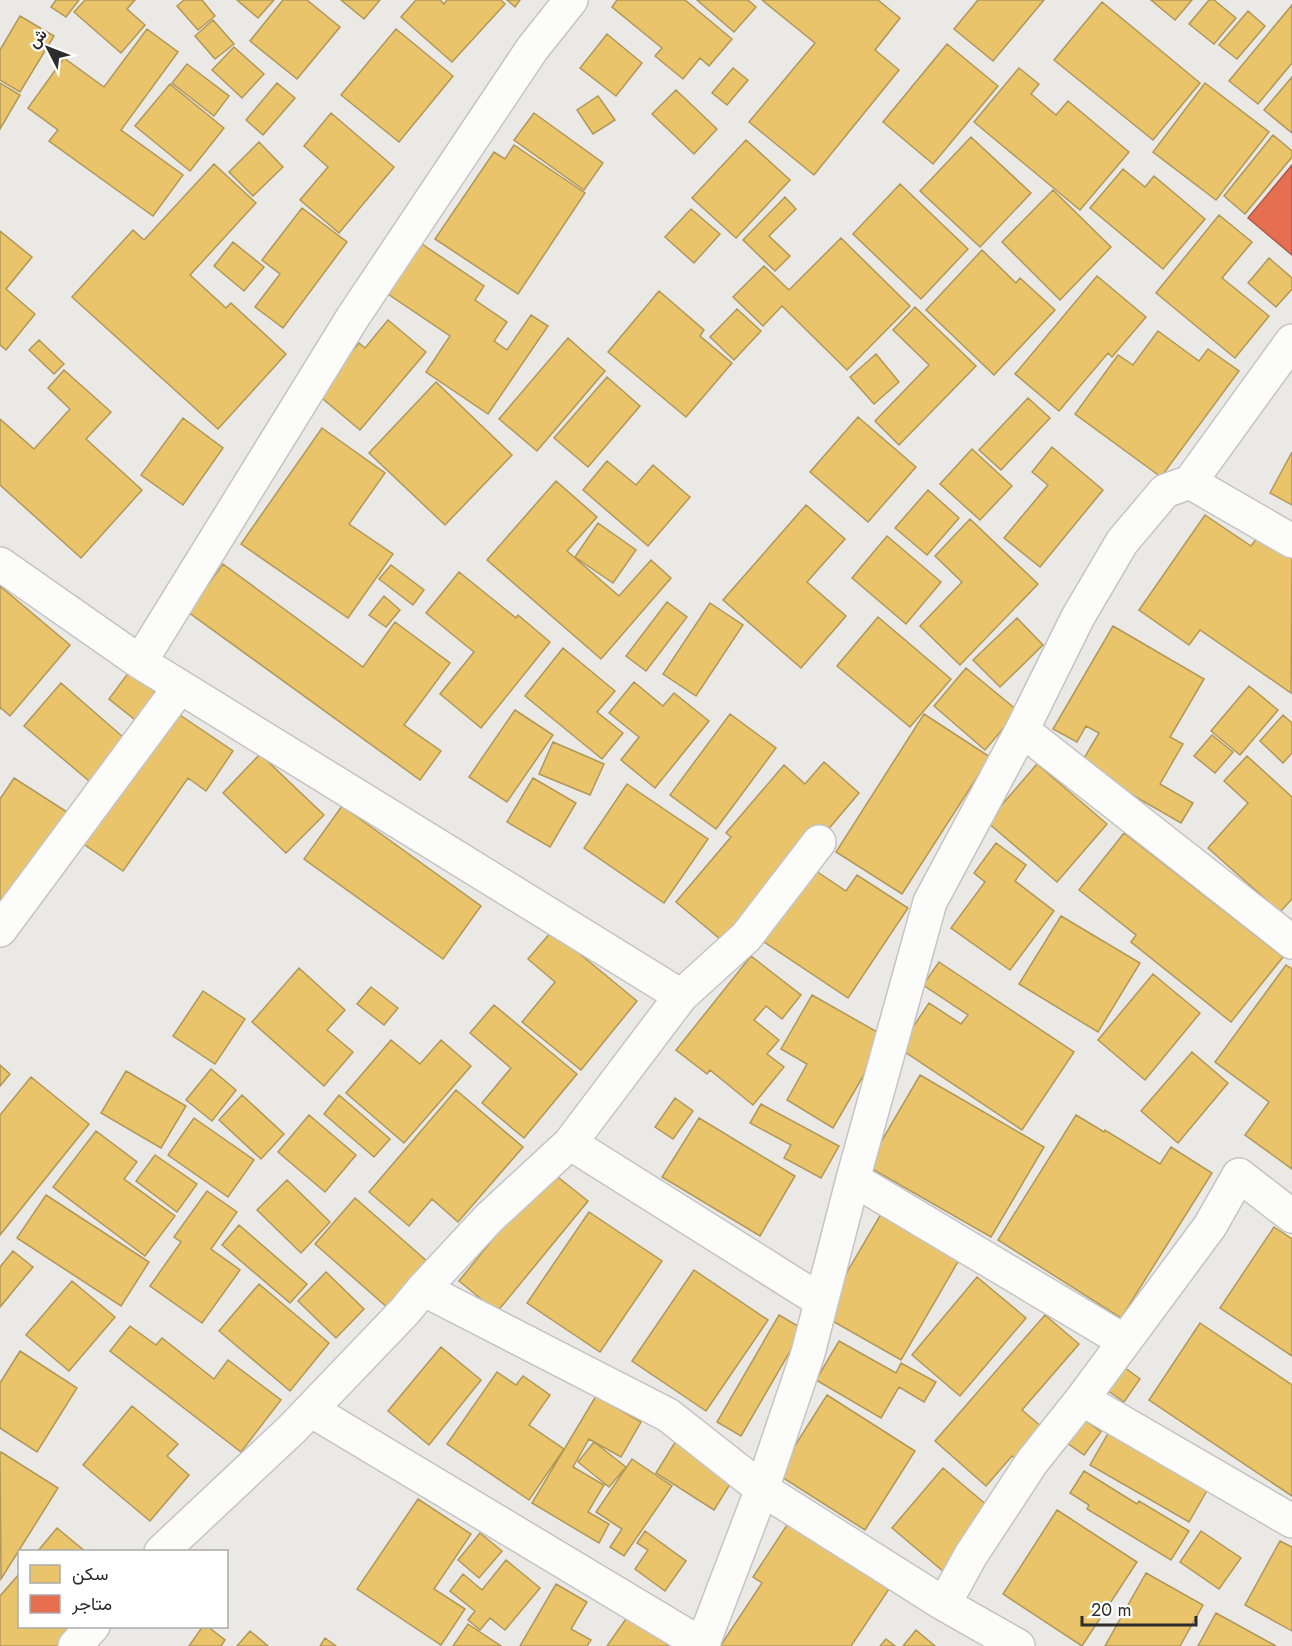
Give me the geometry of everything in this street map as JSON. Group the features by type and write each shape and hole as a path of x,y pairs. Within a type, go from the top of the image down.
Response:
{"street":[{"path":"140,662 353,317 532,49 571,0"},
{"path":"311,1410 703,1646 762,1489 808,1353 853,1179 930,902 1022,730 1078,617 1122,542 1165,491 1190,482 1292,341"},
{"path":"1190,482 1292,541"},
{"path":"0,564 140,662 681,996"},
{"path":"0,930 180,687"},
{"path":"1022,730 1292,942"},
{"path":"162,1550 292,1430 489,1218 570,1143 681,996 746,937 819,842"},
{"path":"570,1143 821,1300"},
{"path":"945,1604 971,1555 1032,1462 1082,1399 1210,1226 1239,1175 1292,1216"},
{"path":"853,1179 1124,1341"},
{"path":"423,1289 668,1415 762,1489 945,1604 1017,1646"},
{"path":"1082,1399 1292,1521"},
{"path":"75,1646 91,1628"}],"building: سكن":[{"path":"56,0 79,0 66,17 51,7"},
{"path":"85,0 135,0 127,9 145,25 121,53 74,12"},
{"path":"184,0 202,0 215,16 198,30 177,6"},
{"path":"237,0 274,0 258,18"},
{"path":"283,0 307,0 340,27 297,79 250,41"},
{"path":"341,0 380,0 364,19"},
{"path":"416,0 440,0 444,4 447,0 501,0 505,4 452,62 401,17"},
{"path":"507,0 520,0 515,7"},
{"path":"617,0 685,0 732,39 709,66 700,58 683,79 655,56 662,48 612,7"},
{"path":"697,0 748,0 756,7 734,32"},
{"path":"762,0 878,0 900,18 875,50 899,70 814,175 749,122 815,43"},
{"path":"978,0 1044,0 993,61 954,29"},
{"path":"1151,0 1192,0 1175,20"},
{"path":"1209,0 1214,0 1236,18 1214,44 1189,24"},
{"path":"1102,2 1200,83 1153,140 1054,60"},
{"path":"1292,5 1292,63 1258,104 1229,81"},
{"path":"1248,11 1265,26 1237,59 1219,45"},
{"path":"20,16 54,36 20,92 0,80 0,50"},
{"path":"213,20 234,44 215,59 195,36"},
{"path":"147,29 178,52 121,130 183,175 153,216 49,141 58,130 28,108 64,58 104,87"},
{"path":"396,29 453,76 399,142 341,95"},
{"path":"607,34 642,63 616,96 580,68"},
{"path":"947,44 998,86 933,164 883,122"},
{"path":"234,47 264,74 242,98 212,70"},
{"path":"187,64 229,96 214,116 172,83"},
{"path":"733,68 748,80 727,105 712,93"},
{"path":"1019,68 1039,84 1031,94 1056,115 1068,101 1129,152 1080,210 974,122"},
{"path":"1292,77 1292,133 1264,110"},
{"path":"0,83 20,95 0,129"},
{"path":"277,83 295,98 263,135 246,120"},
{"path":"1205,83 1269,132 1216,200 1153,152"},
{"path":"170,84 224,128 190,171 135,126"},
{"path":"676,90 717,129 694,154 652,114"},
{"path":"598,96 615,120 593,134 577,110"},
{"path":"331,113 394,167 339,233 300,200 328,167 304,146"},
{"path":"534,113 603,163 584,190 514,140"},
{"path":"1273,135 1292,151 1292,157 1245,214 1224,196"},
{"path":"971,137 1031,193 980,247 920,191"},
{"path":"746,140 790,180 736,238 692,198"},
{"path":"259,142 283,167 253,196 229,172"},
{"path":"514,145 585,193 518,294 435,239 494,152 505,159"},
{"path":"214,164 256,203 190,275 226,308 231,303 286,354 218,429 72,297 133,230 144,240"},
{"path":"1123,169 1145,187 1154,176 1205,219 1163,269 1090,208"},
{"path":"900,184 968,249 921,299 853,234"},
{"path":"1053,190 1111,247 1060,300 1002,242"},
{"path":"785,197 796,209 769,236 790,256 775,271 743,240"},
{"path":"302,208 347,242 283,328 255,307 280,274 262,260"},
{"path":"691,209 720,234 694,263 665,237"},
{"path":"1219,215 1252,242 1222,278 1269,316 1235,358 1156,293"},
{"path":"0,231 32,257 6,289 35,314 6,350 0,345"},
{"path":"841,238 910,306 847,370 782,306 763,326 733,297 764,266 789,290"},
{"path":"233,242 264,267 244,291 214,266"},
{"path":"422,244 484,286 475,300 507,322 494,341 507,350 531,315 548,326 488,414 426,372 450,336 388,294"},
{"path":"982,250 1016,283 1020,278 1055,310 994,375 926,310"},
{"path":"1269,258 1292,278 1292,289 1276,307 1248,283"},
{"path":"1097,276 1146,317 1112,357 1108,353 1059,411 1015,374"},
{"path":"659,291 704,330 700,336 732,363 686,417 608,352"},
{"path":"915,307 976,366 899,445 875,421 929,365 893,330"},
{"path":"737,309 761,331 734,360 710,337"},
{"path":"388,320 426,352 360,430 317,394 359,343 365,348"},
{"path":"1158,331 1199,361 1208,349 1239,371 1161,477 1075,414 1118,355 1133,365"},
{"path":"568,338 605,371 537,451 499,419"},
{"path":"39,340 64,364 54,374 29,350"},
{"path":"876,354 899,382 874,404 850,377"},
{"path":"64,370 111,412 86,439 142,490 81,558 0,485 0,419 34,449 70,409 48,388"},
{"path":"607,377 640,406 588,467 554,438"},
{"path":"436,382 512,455 445,525 369,453"},
{"path":"1028,398 1050,418 1001,470 979,450"},
{"path":"858,417 916,467 868,522 810,472"},
{"path":"183,418 223,448 183,505 141,475"},
{"path":"322,428 385,473 349,524 393,554 348,618 241,544"},
{"path":"1052,447 1103,490 1040,567 1004,538 1048,485 1032,472"},
{"path":"972,449 1012,486 980,520 940,484"},
{"path":"1292,452 1292,505 1270,493"},
{"path":"607,461 636,485 653,465 690,497 648,546 583,490"},
{"path":"556,481 597,517 567,551 619,596 651,560 671,578 601,659 487,560"},
{"path":"928,490 959,518 927,555 895,528"},
{"path":"806,505 845,539 807,582 846,616 801,668 723,600"},
{"path":"1205,515 1251,546 1260,534 1292,556 1291,693 1200,630 1189,645 1139,610"},
{"path":"970,519 1038,584 960,665 920,626 962,582 935,556"},
{"path":"598,523 636,550 613,583 575,557"},
{"path":"887,536 941,582 906,624 852,578"},
{"path":"223,564 363,667 395,622 450,663 404,725 441,751 420,780 188,612"},
{"path":"391,565 424,590 413,605 379,579"},
{"path":"459,572 516,618 518,615 550,642 481,728 440,694 474,652 426,613"},
{"path":"0,586 70,645 10,716 0,709"},
{"path":"384,596 400,610 386,627 369,615"},
{"path":"667,602 687,617 646,671 626,656"},
{"path":"710,603 743,625 696,696 663,674"},
{"path":"878,617 951,679 910,727 837,666"},
{"path":"1017,618 1043,645 1000,687 973,660"},
{"path":"1113,626 1204,679 1170,737 1183,744 1160,784 1193,803 1181,823 1080,765 1099,733 1086,726 1077,742 1053,729"},
{"path":"563,648 615,691 597,712 623,733 602,759 525,696"},
{"path":"966,668 1018,711 985,750 934,706"},
{"path":"129,672 160,696 139,723 109,699"},
{"path":"634,682 663,706 674,693 709,721 655,788 621,760 639,737 609,713"},
{"path":"61,683 131,744 95,786 24,726"},
{"path":"1249,686 1278,710 1240,755 1211,731"},
{"path":"515,710 553,735 507,802 469,777"},
{"path":"174,711 233,751 206,791 188,778 123,871 82,843"},
{"path":"730,714 776,748 716,829 670,795"},
{"path":"924,714 990,757 902,894 836,852"},
{"path":"1283,715 1292,723 1292,753 1283,763 1260,741"},
{"path":"1212,735 1233,752 1215,773 1194,756"},
{"path":"553,742 604,764 590,795 539,774"},
{"path":"260,754 324,815 286,853 223,793"},
{"path":"1247,756 1292,797 1292,899 1280,912 1208,848 1248,803 1224,781"},
{"path":"824,762 859,793 792,872 726,944 676,902 731,837 726,833 784,765 805,784"},
{"path":"1037,764 1107,824 1057,882 987,822"},
{"path":"14,778 67,812 0,915 0,799"},
{"path":"533,778 576,803 550,847 507,822"},
{"path":"627,784 708,839 664,903 584,848"},
{"path":"342,806 481,906 443,959 304,859"},
{"path":"1124,833 1283,957 1231,1022 1131,942 1136,935 1079,890"},
{"path":"996,843 1026,865 1015,881 1054,911 1010,970 951,928 985,882 974,873"},
{"path":"810,867 846,891 857,875 908,908 848,998 761,940"},
{"path":"1061,916 1140,963 1098,1032 1019,984"},
{"path":"552,931 637,1001 581,1070 522,1022 555,982 528,959"},
{"path":"751,956 801,995 782,1019 766,1006 754,1020 779,1040 767,1054 784,1067 753,1105 710,1070 707,1074 676,1050"},
{"path":"939,962 1074,1052 1022,1130 899,1048 929,1003 961,1024 968,1015 923,985"},
{"path":"1286,965 1292,969 1292,1169 1245,1135 1269,1102 1215,1062"},
{"path":"299,968 345,1010 327,1030 353,1052 324,1086 252,1022"},
{"path":"1153,974 1200,1013 1145,1080 1098,1040"},
{"path":"371,987 398,1008 384,1025 357,1004"},
{"path":"203,991 245,1019 215,1064 173,1036"},
{"path":"812,995 886,1037 833,1128 787,1100 807,1064 781,1049"},
{"path":"494,1005 577,1074 524,1138 482,1103 511,1068 470,1033"},
{"path":"391,1040 420,1064 441,1040 471,1066 404,1143 346,1093"},
{"path":"1192,1052 1228,1083 1178,1143 1141,1111"},
{"path":"0,1065 10,1074 0,1086"},
{"path":"211,1069 236,1090 212,1121 186,1100"},
{"path":"126,1071 186,1106 161,1148 101,1113"},
{"path":"920,1075 1044,1147 991,1237 867,1166"},
{"path":"31,1077 89,1124 0,1235 0,1115"},
{"path":"456,1090 523,1147 458,1222 432,1199 409,1226 369,1192"},
{"path":"242,1095 284,1134 261,1159 219,1120"},
{"path":"339,1095 390,1139 374,1157 324,1114"},
{"path":"675,1098 693,1111 673,1139 655,1127"},
{"path":"761,1104 839,1146 821,1178 784,1158 791,1145 750,1123"},
{"path":"309,1115 356,1155 325,1192 278,1152"},
{"path":"1076,1115 1160,1164 1171,1147 1212,1173 1121,1318 998,1240"},
{"path":"194,1118 254,1160 228,1197 168,1155"},
{"path":"699,1118 795,1176 760,1236 662,1177"},
{"path":"96,1131 137,1162 124,1179 175,1216 145,1256 53,1187"},
{"path":"155,1155 197,1184 177,1212 136,1181"},
{"path":"549,1170 588,1201 497,1312 459,1281"},
{"path":"287,1180 330,1222 301,1253 257,1210"},
{"path":"207,1191 237,1212 211,1249 240,1270 202,1323 150,1286 181,1242 174,1237"},
{"path":"46,1195 149,1262 121,1306 17,1238"},
{"path":"355,1198 428,1262 388,1308 315,1244"},
{"path":"589,1212 662,1261 600,1352 527,1303"},
{"path":"881,1214 959,1260 901,1360 822,1315"},
{"path":"239,1225 307,1284 290,1303 222,1245"},
{"path":"1274,1227 1292,1239 1292,1356 1220,1308"},
{"path":"13,1251 33,1267 0,1307 0,1267"},
{"path":"694,1270 768,1320 706,1411 632,1361"},
{"path":"326,1272 364,1309 336,1338 298,1301"},
{"path":"977,1277 1026,1318 960,1396 912,1355"},
{"path":"72,1281 115,1317 69,1371 26,1335"},
{"path":"259,1284 329,1343 290,1391 219,1331"},
{"path":"779,1315 803,1329 741,1436 717,1422"},
{"path":"1045,1315 1079,1344 1022,1410 1043,1428 1016,1459 1012,1456 986,1486 935,1441"},
{"path":"1200,1323 1292,1385 1292,1496 1149,1400"},
{"path":"130,1326 156,1345 162,1338 214,1379 228,1360 281,1400 241,1452 110,1351"},
{"path":"839,1341 896,1373 901,1363 936,1382 924,1402 899,1387 881,1418 816,1380"},
{"path":"441,1347 481,1380 429,1445 388,1411"},
{"path":"20,1351 77,1388 37,1452 0,1428 0,1383"},
{"path":"1124,1367 1140,1379 1124,1402 1107,1390"},
{"path":"497,1372 516,1385 523,1376 550,1395 529,1425 564,1449 529,1500 447,1444"},
{"path":"827,1395 915,1451 865,1530 777,1474"},
{"path":"596,1396 641,1422 621,1457 589,1439 573,1467 604,1485 588,1512 609,1524 599,1543 532,1503"},
{"path":"132,1406 178,1444 167,1456 189,1475 150,1521 83,1465"},
{"path":"1085,1420 1101,1432 1084,1455 1067,1443"},
{"path":"1110,1430 1209,1487 1189,1522 1090,1465"},
{"path":"679,1436 737,1473 714,1510 656,1473"},
{"path":"594,1442 626,1467 609,1487 578,1462"},
{"path":"0,1453 58,1488 1,1579"},
{"path":"632,1459 672,1486 624,1556 610,1547 622,1529 596,1512"},
{"path":"943,1468 995,1512 944,1572 892,1528"},
{"path":"1084,1471 1137,1504 1139,1501 1189,1531 1171,1560 1087,1509 1089,1505 1070,1493"},
{"path":"418,1499 471,1534 434,1589 465,1609 441,1645 357,1589"},
{"path":"1057,1510 1137,1562 1082,1646 1003,1594"},
{"path":"789,1522 889,1589 851,1646 721,1645 762,1583 753,1577"},
{"path":"57,1528 84,1550 39,1550"},
{"path":"645,1531 686,1561 665,1591 635,1569 648,1550 637,1543"},
{"path":"1201,1531 1241,1558 1219,1589 1180,1562"},
{"path":"480,1533 502,1551 479,1578 458,1560"},
{"path":"1280,1541 1292,1547 1292,1631 1245,1605"},
{"path":"506,1560 540,1588 505,1630 490,1618 480,1630 468,1620 475,1611 450,1591 463,1574 482,1590"},
{"path":"1146,1573 1203,1605 1180,1646 1105,1646"},
{"path":"18,1575 18,1628 76,1628 61,1646 0,1646 0,1596"},
{"path":"556,1584 587,1602 571,1629 591,1640 587,1646 520,1646"},
{"path":"1216,1613 1276,1646 1198,1646"},
{"path":"628,1616 670,1646 607,1646"},
{"path":"468,1624 501,1646 453,1646"},
{"path":"202,1628 210,1628 225,1640 221,1646 189,1646"},
{"path":"916,1630 935,1646 903,1646"},
{"path":"250,1631 268,1646 237,1646"},
{"path":"325,1638 336,1646 320,1646"},
{"path":"886,1639 895,1646 880,1646"}],"building: متاجر":[{"path":"1292,165 1292,255 1248,218"}]}
